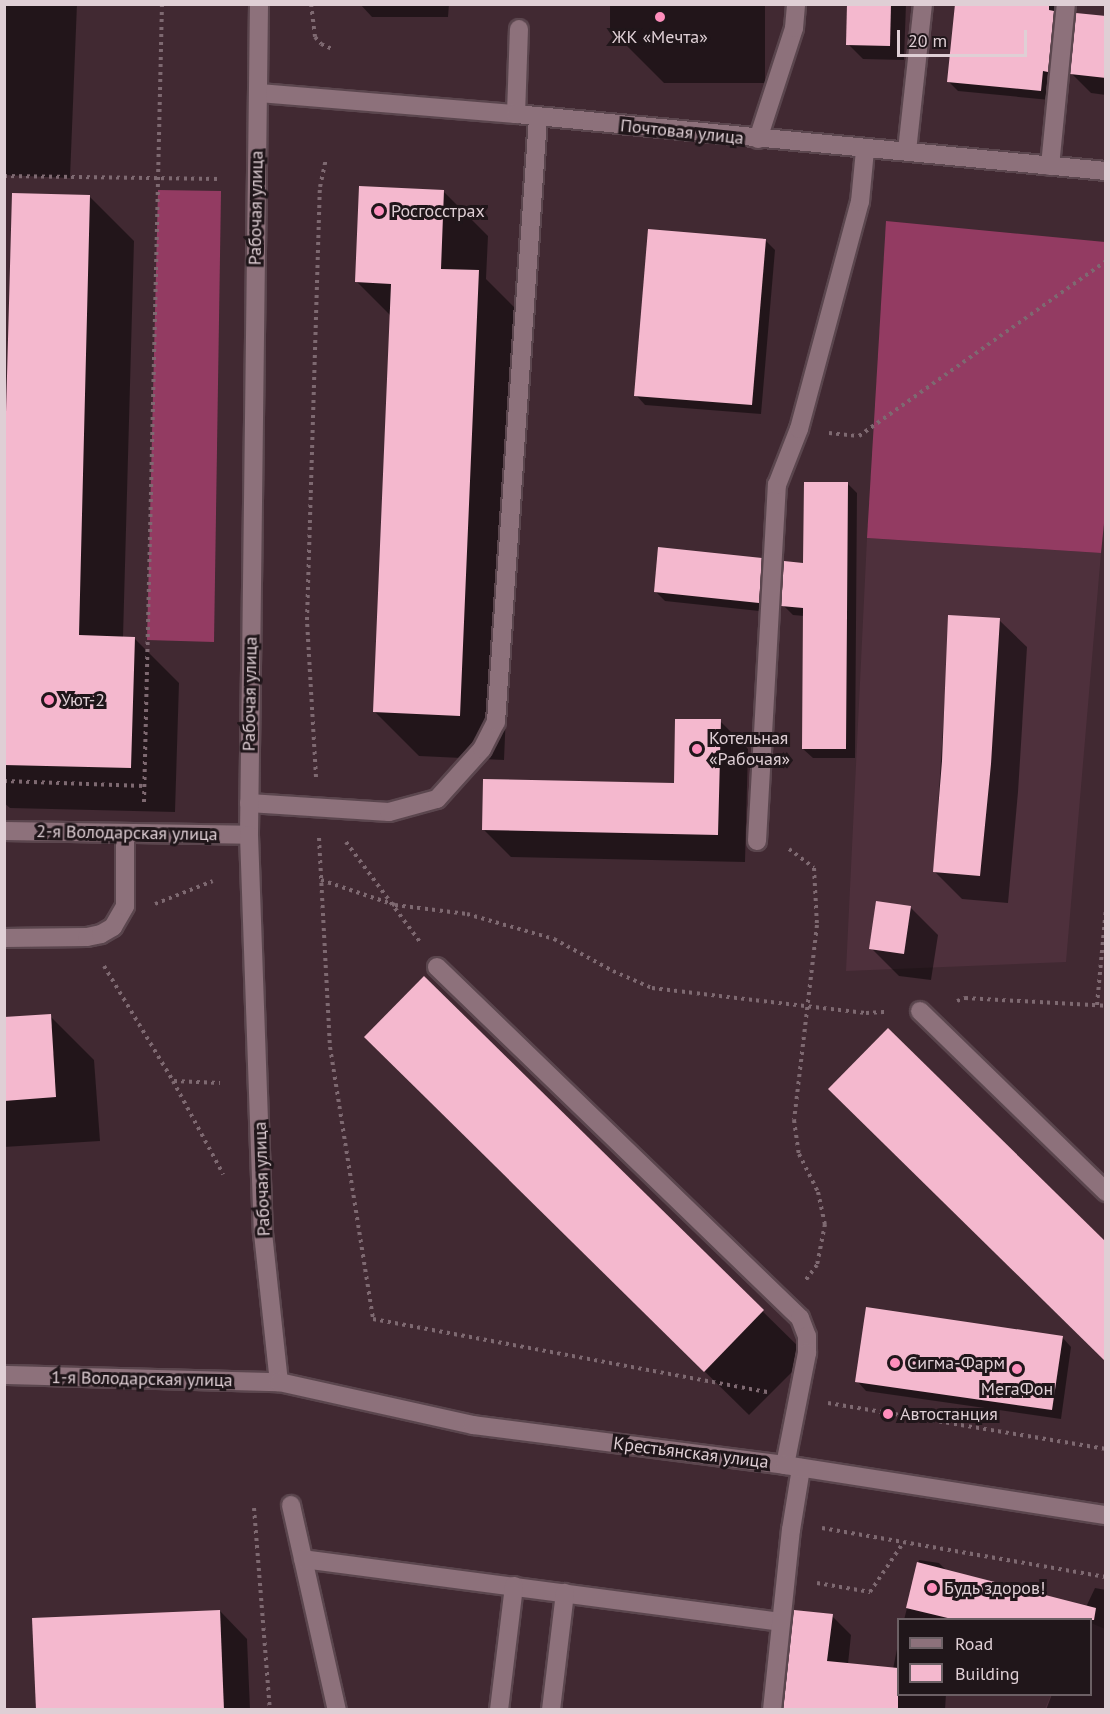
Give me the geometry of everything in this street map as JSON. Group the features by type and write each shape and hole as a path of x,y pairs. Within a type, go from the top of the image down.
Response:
{"street":[{"name":"Рабочая улица","path":"259,4 249,836 263,1233 279,1382"},
{"path":"758,139 794,28 796,4"},
{"path":"907,151 923,4"},
{"path":"1050,166 1066,4"},
{"path":"516,114 519,29"},
{"name":"Почтовая улица","path":"259,93 516,114 865,150 907,151 1106,171"},
{"path":"249,802 318,805 389,812 437,799 482,749 496,722 538,118"},
{"path":"757,841 777,485 799,429 860,202 865,150"},
{"name":"2-я Володарская улица","path":"4,831 249,836"},
{"path":"4,938 87,937 101,934 121,917 125,906 125,834"},
{"path":"437,966 800,1318 807,1335 807,1353 797,1398 792,1523 772,1710"},
{"path":"920,1011 1106,1192"},
{"name":"1-я Володарская улица","path":"4,1376 279,1382"},
{"name":"Крестьянская улица","path":"279,1382 473,1425 793,1467 1106,1515"},
{"path":"291,1505 337,1710"},
{"path":"303,1559 781,1622"},
{"path":"499,1710 514,1586"},
{"path":"550,1710 565,1593"}],"path":[{"path":"143,835 162,4"},
{"path":"311,4 315,37 321,44 332,49"},
{"path":"326,159 320,187 307,620 330,1047 373,1319 797,1398 1106,1449"},
{"path":"4,176 221,179"},
{"path":"799,429 859,436 1106,261"},
{"path":"4,781 144,786"},
{"path":"318,805 395,905 437,966"},
{"path":"757,841 793,850 814,868 817,925 794,1120 799,1154 818,1192 825,1224 817,1265 788,1307"},
{"path":"321,880 395,905 467,915 554,939 613,971 652,988 808,1005"},
{"path":"121,917 213,881"},
{"path":"1097,1005 1106,908"},
{"path":"87,937 173,1081 223,1174"},
{"path":"173,1081 220,1083"},
{"path":"254,1508 270,1710"},
{"path":"792,1523 1106,1577"},
{"path":"786,1578 870,1592 903,1543"}],"shaded area":[{"path":"158,190 221,191 214,642 147,640"},
{"path":"886,221 1105,242 1106,504 1101,553 867,538"},
{"path":"867,538 1101,553 1066,962 846,971"},
{"path":"1092,1623 1105,1629 1105,1709 1045,1709 1051,1696 1092,1696"}],"building":[{"path":"847,4 891,4 890,46 846,45"},
{"path":"955,4 1049,4 1049,10 1054,11 1048,72 1043,71 1041,91 947,82"},
{"path":"1076,13 1106,16 1106,78 1070,74"},
{"path":"359,186 444,190 441,269 479,270 460,716 373,712 391,284 355,282"},
{"path":"12,193 90,195 79,635 135,637 131,768 4,765 4,486"},
{"path":"648,229 766,239 752,405 634,396"},
{"path":"804,482 848,482 846,749 802,749 803,608 781,606 784,561 803,563"},
{"path":"658,547 762,558 759,603 654,592"},
{"path":"948,615 1000,618 991,764 980,876 933,872 942,761"},
{"name":"Котельная «Рабочая»","path":"675,719 721,719 718,835 482,830 483,779 674,783"},
{"path":"876,901 911,906 904,954 869,949"},
{"path":"424,976 764,1310 704,1372 364,1037"},
{"path":"51,1014 56,1097 4,1101 4,1017"},
{"path":"888,1028 1106,1242 1106,1362 828,1089"},
{"path":"866,1307 1063,1336 1052,1410 855,1382"},
{"path":"917,1562 1096,1608 1094,1620 1092,1620 1092,1618 948,1618 906,1608"},
{"path":"220,1610 224,1710 36,1710 32,1618"},
{"path":"794,1610 833,1614 827,1661 897,1668 898,1710 783,1710"}],"place":[{"name":"ЖК «Мечта»","path":"660,17"},
{"name":"Росгосстрах","path":"379,211"},
{"name":"Уют-2","path":"49,700"},
{"name":"Котельная «Рабочая»","path":"697,749"},
{"name":"Сигма-Фарм","path":"895,1363"},
{"name":"МегаФон","path":"1017,1369"},
{"name":"Автостанция","path":"888,1414"},
{"name":"Будь здоров!","path":"932,1588"}]}
